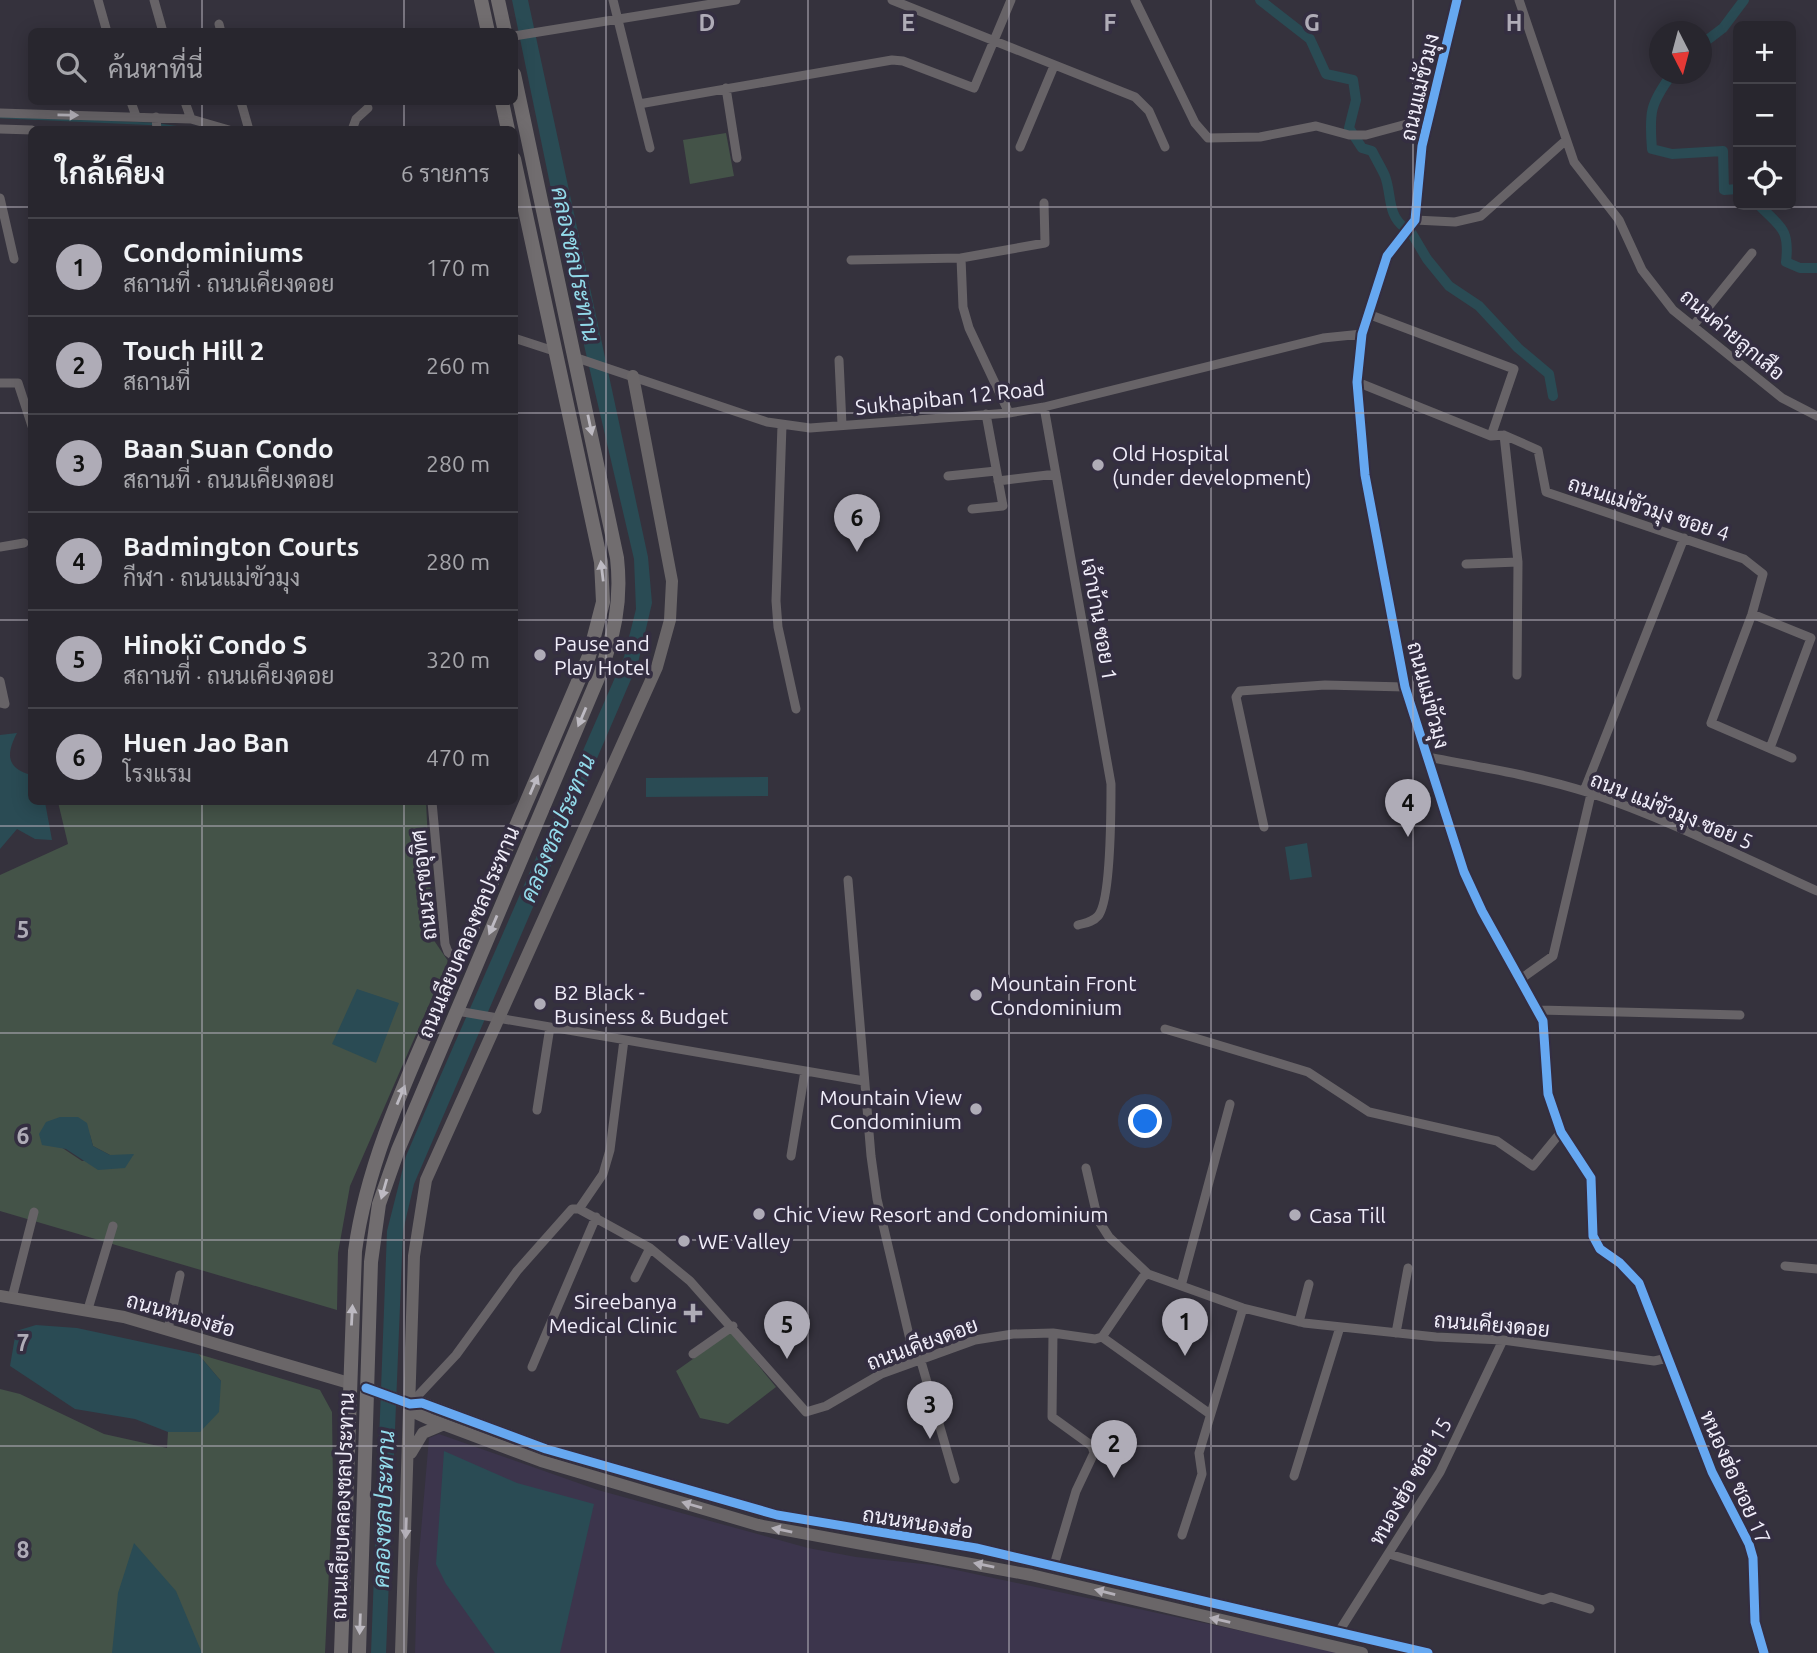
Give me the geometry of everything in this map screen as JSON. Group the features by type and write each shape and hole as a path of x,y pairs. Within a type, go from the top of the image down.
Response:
{"main road":[{"path":"481,0 487,28"},
{"path":"498,0 504,28"},
{"name":"ถนนเลียบคลองชลประทาน","path":"359,1653 366,1388 372,1254 379,1204 394,1158 598,678 618,618 620,581 617,558 577,358 518,92"},
{"path":"503,105 507,126"},
{"name":"ถนนเลียบคลองชลประทาน","path":"341,1653 355,1251 365,1192 379,1150 589,656 603,602 601,562 565,387 518,190"},
{"path":"556,345 561,341 554,307 561,288"},
{"path":"565,387 563,366 567,363 575,367 582,386"},
{"path":"459,960 475,968"},
{"path":"349,1383 366,1388"}],"street":[{"path":"98,0 106,28"},
{"path":"154,0 162,28"},
{"path":"613,0 650,148"},
{"path":"518,35 736,0"},
{"path":"892,0 1135,97 1149,111 1165,147"},
{"path":"639,104 892,60 903,61 975,88 1011,0"},
{"path":"1135,0 1195,123 1208,138 1260,137 1316,126 1349,135 1366,135 1429,118"},
{"name":"ถนนแม่ขัวมุง","path":"1457,0 1422,146 1415,220 1387,256 1362,334 1357,382 1369,501 1405,687 1464,872 1482,911 1539,1010 1546,1034 1548,1094 1561,1132 1591,1178 1593,1236 1600,1250 1620,1263 1639,1283 1668,1359"},
{"name":"ถนนค่ายลูกเสือ","path":"1519,0 1527,16 1539,65 1565,141 1584,178 1624,229 1647,278 1674,310 1693,326 1782,398 1817,416"},
{"path":"1020,147 1054,66"},
{"path":"726,88 737,158"},
{"path":"132,105 136,116"},
{"path":"186,105 191,119"},
{"path":"242,105 248,126"},
{"path":"353,126 356,119 368,108"},
{"path":"0,113 191,119 215,126"},
{"path":"156,117 157,126"},
{"path":"0,129 28,130"},
{"path":"1415,220 1455,222 1481,216 1565,141"},
{"path":"0,198 14,259"},
{"path":"851,260 961,258 1045,243 1044,203"},
{"path":"1693,326 1752,253"},
{"path":"961,258 963,307 969,328 1009,413"},
{"path":"1368,314 1514,369 1491,436"},
{"name":"Sukhapiban 12 Road","path":"577,358 782,425 810,428 1009,413 1044,407 1212,363 1323,338 1362,334"},
{"path":"518,339 556,345"},
{"path":"839,360 842,425"},
{"path":"401,1653 414,1256 426,1180 657,667 670,621 670,563 629,375"},
{"name":"ถนนแม่ขัวมุง ซอย 4","path":"1357,382 1491,436 1504,435 1538,450 1546,492 1744,559 1763,574 1752,614"},
{"path":"0,383 18,383 28,414"},
{"name":"เจ้าบ้าน ซอย 1","path":"1044,407 1108,758 1109,839 1102,909 1094,919 1078,925"},
{"path":"972,509 1003,506 986,414"},
{"path":"782,425 776,601 778,626 796,709"},
{"path":"1504,435 1518,562 1517,675"},
{"path":"948,476 1056,474"},
{"path":"1522,978 1553,956 1588,792 1684,538"},
{"path":"0,547 24,543"},
{"path":"1466,564 1518,562"},
{"path":"1770,748 1811,638 1752,614 1711,723 1792,758"},
{"path":"0,681 5,704 0,704"},
{"path":"1264,827 1236,697 1240,691 1325,685 1405,687"},
{"name":"ถนน แม่ขัวมุง ซอย 5","path":"1427,757 1502,771 1588,792 1660,820 1817,891"},
{"name":"ถนนราชอุทิศ","path":"432,805 445,944 448,952 459,960"},
{"path":"848,880 864,1082 877,1199 912,1348 933,1355"},
{"path":"1539,1010 1740,1015"},
{"path":"457,1011 864,1082"},
{"path":"537,1110 550,1027"},
{"path":"1165,1029 1308,1072 1369,1112 1497,1141 1533,1166 1561,1132"},
{"path":"410,1404 456,1355 517,1270 572,1209 579,1209 603,1174 610,1150 624,1040"},
{"path":"792,1156 805,1071"},
{"path":"1181,1286 1230,1104"},
{"path":"1086,1168 1098,1220 1110,1237 1148,1275 1143,1277 1102,1337 1210,1414"},
{"name":"ถนนเคียงดอย","path":"579,1209 650,1248 690,1281 733,1326 806,1412 813,1413 881,1374 920,1358 997,1336 1053,1333 1095,1339 1102,1337"},
{"path":"6,1297 34,1212"},
{"path":"532,1367 596,1217"},
{"path":"88,1309 113,1226"},
{"path":"635,1278 650,1248"},
{"path":"1786,1266 1817,1269"},
{"path":"1396,1333 1408,1268"},
{"path":"168,1329 180,1275"},
{"name":"ถนนเคียงดอย","path":"1148,1275 1243,1308 1299,1322 1396,1333 1503,1340 1654,1361 1668,1359"},
{"path":"1299,1322 1309,1284"},
{"name":"ถนนหนองฮ่อ","path":"6,1297 88,1309 168,1329 349,1383"},
{"path":"1182,1535 1202,1474 1199,1453 1243,1308"},
{"path":"693,1354 733,1326"},
{"path":"1294,1475 1340,1326"},
{"path":"1045,1578 1076,1491 1094,1453 1092,1446 1052,1417 1053,1333"},
{"name":"หนองฮ่อ ซอย 15","path":"1338,1633 1440,1472 1503,1340"},
{"path":"920,1358 955,1479"},
{"name":"หนองฮ่อ ซอย 17","path":"1668,1359 1723,1497 1749,1544 1753,1558 1755,1622 1764,1653"},
{"path":"366,1388 410,1404"},
{"name":"ถนนหนองฮ่อ","path":"410,1404 422,1403 545,1449 762,1511 821,1524 933,1540 1048,1564 1428,1653"},
{"name":"ถนนหนองฮ่อ","path":"410,1404 418,1413 442,1424 541,1461 758,1525 1045,1578 1362,1653"},
{"path":"408,1460 423,1433 442,1424"},
{"path":"758,1525 762,1511"},
{"path":"1389,1554 1543,1600 1551,1597 1590,1608"},
{"path":"1281,1635 1284,1620"}],"shaded area":[{"path":"439,1434 598,1490 808,1548 856,1557 933,1565 1344,1653 415,1653 417,1578 429,1438"}],"green space":[{"path":"726,133 734,176 690,184 683,140"},
{"path":"59,805 426,805 433,939 448,961 350,1186 338,1253 337,1310 0,1211 0,875 68,844","holes":["90,1135 93,1146 110,1155 134,1155 82,1161 58,1145"]},
{"path":"731,1332 776,1387 728,1424 700,1418 676,1371"},
{"path":"198,1354 320,1390 332,1412 333,1487 325,1653 0,1653 0,1389 20,1394 104,1434 167,1448 168,1432 200,1432 221,1381"}],"water":[{"name":"คลองชลประทาน","path":"512,0 528,0 648,557 652,603 638,663 414,1184 403,1231 386,1653 371,1653 387,1231 406,1156 624,657 636,609 634,559 577,315"},
{"path":"17,733 11,747 10,759 17,768 28,774 28,805 46,805 52,840 35,839 17,829 0,849 0,735"},
{"path":"768,777 768,796 646,797 646,778"},
{"path":"1307,843 1312,877 1290,880 1285,847"},
{"path":"357,989 399,1003 376,1063 332,1044"},
{"path":"60,1117 78,1117 87,1123 93,1146 110,1155 134,1154 125,1168 98,1170 66,1149 42,1145 39,1134 46,1122"},
{"path":"36,1325 77,1328 198,1354 221,1381 219,1412 200,1432 168,1432 135,1419 75,1409 10,1366 16,1331"},
{"path":"444,1451 517,1483 594,1504 560,1653 495,1653 446,1584 436,1564"},
{"path":"134,1543 176,1591 202,1653 112,1653 118,1593"}],"waterway":[{"path":"1260,0 1310,39 1326,74 1353,80 1356,100 1349,128 1362,148 1372,151 1385,176 1395,217 1405,228"},
{"path":"1712,36 1723,28 1744,0"},
{"path":"1665,84 1655,101 1651,117 1652,149 1672,154 1723,151 1724,190 1733,189"},
{"path":"0,117 154,124"},
{"path":"161,125 168,126"},
{"path":"1764,210 1785,235 1786,262 1800,268 1817,268"},
{"path":"1411,232 1427,259 1449,286 1479,306 1518,348 1549,374 1553,396"}],"cycle path":[{"path":"1457,0 1422,146 1415,220 1387,256 1362,334 1357,382 1365,475 1405,687 1464,872 1482,911 1543,1021 1548,1094 1561,1132 1591,1178 1593,1236 1600,1249 1620,1263 1639,1283 1712,1472 1749,1544 1753,1558 1755,1622 1764,1653"},
{"path":"366,1388 410,1404 422,1403 546,1449 777,1515 976,1548 1428,1653"}],"place":[{"name":"Old Hospital (under development)","path":"1098,465"},
{"name":"Huen Jao Ban","path":"857,552"},
{"name":"Pause and Play Hotel","path":"540,655"},
{"name":"Badmington Courts","path":"1408,837"},
{"name":"Mountain Front Condominium","path":"976,995"},
{"name":"B2 Black - Business & Budget","path":"540,1004"},
{"name":"Mountain View Condominium","path":"976,1109"},
{"name":"Chic View Resort and Condominium","path":"759,1214"},
{"name":"Casa Till","path":"1295,1215"},
{"name":"WE Valley","path":"684,1241"},
{"name":"Sireebanya Medical Clinic","path":"693,1313"},
{"name":"Condominiums","path":"1185,1356"},
{"name":"Hinokï Condo S","path":"787,1359"},
{"name":"Baan Suan Condo","path":"930,1439"},
{"name":"Touch Hill 2","path":"1114,1478"}]}
